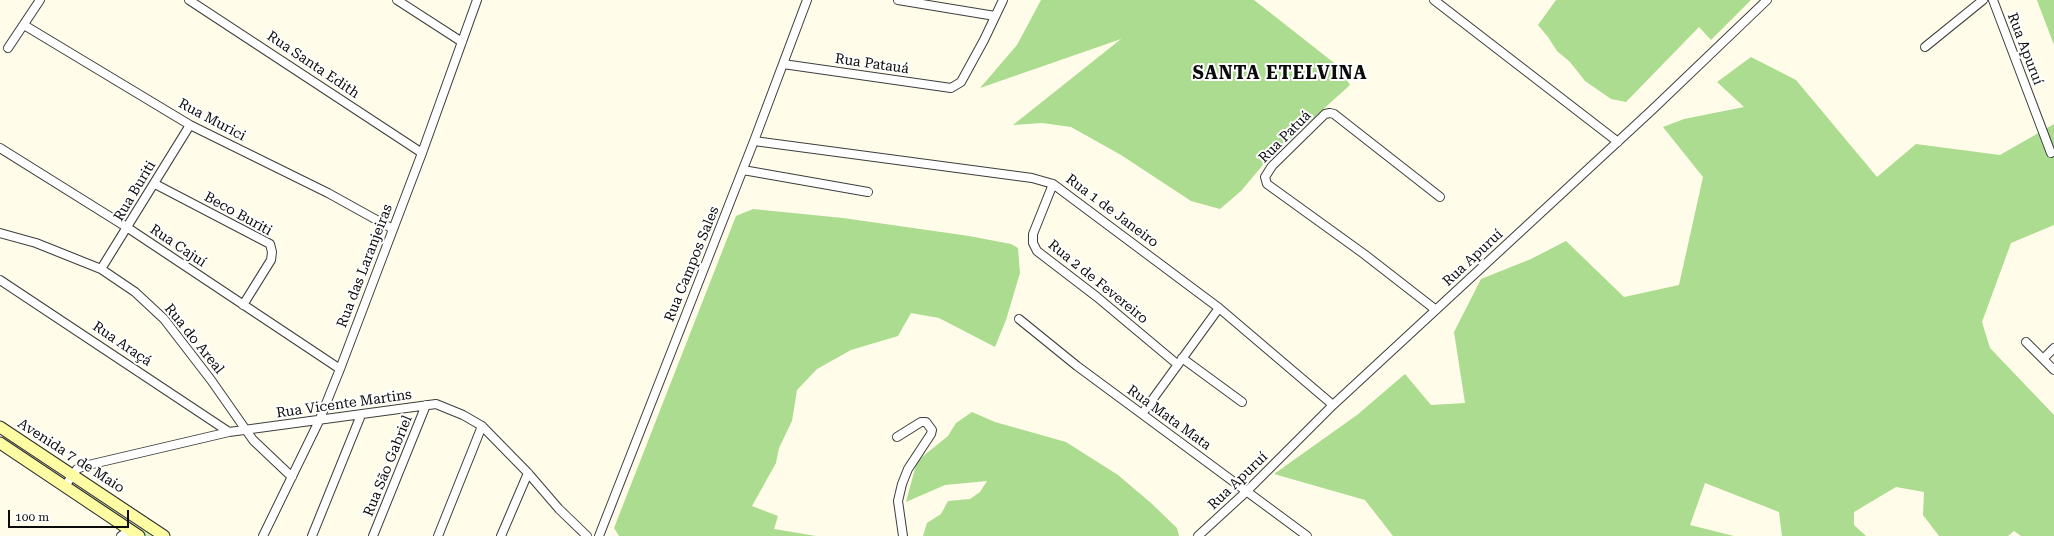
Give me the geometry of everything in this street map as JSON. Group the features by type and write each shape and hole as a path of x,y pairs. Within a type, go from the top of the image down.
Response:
{"main road":[{"name":"Avenida 7 de Maio","path":"0,427 73,474 164,536"},
{"name":"Avenida 7 de Maio","path":"0,443 65,486 130,534"}],"street":[{"path":"8,48 40,0"},
{"name":"Rua Santa Edith","path":"189,0 422,153"},
{"path":"397,0 462,42"},
{"name":"Rua das Laranjeiras","path":"263,536 319,421 340,369 422,153 477,0"},
{"name":"Rua Campos Sales","path":"599,536 743,170 807,0"},
{"path":"898,0 995,16 1003,0"},
{"path":"1434,0 1618,142"},
{"name":"Rua Apuruí","path":"1198,536 1247,491 1333,405 1618,142 1767,0"},
{"path":"1925,47 1983,0"},
{"name":"Rua Apuruí","path":"1993,0 2051,152"},
{"name":"Rua Patauá","path":"783,64 951,88 956,87 981,46 995,16"},
{"name":"Rua Murici","path":"24,25 190,125 328,193 393,228"},
{"name":"Rua Patuá","path":"1436,310 1364,254 1267,184 1265,177 1272,166 1325,114 1330,113 1334,114 1440,197"},
{"name":"Rua Buriti","path":"102,270 190,125"},
{"name":"Rua 1 de Janeiro","path":"754,141 1032,178 1053,184 1219,308 1333,405"},
{"name":"Rua Cajuí","path":"0,148 128,228 340,369"},
{"path":"743,170 868,192"},
{"name":"Beco Buriti","path":"155,184 270,244 272,252 271,260 243,305"},
{"name":"Rua 2 de Fevereiro","path":"1053,184 1033,234 1033,243 1037,251 1180,361 1242,402"},
{"name":"Rua do Areal","path":"0,233 36,243 102,270 135,292 164,319 211,380 244,430"},
{"name":"Rua Araçá","path":"0,280 229,432"},
{"path":"1142,414 1219,308"},
{"name":"Rua Mata Mata","path":"1019,319 1077,366 1307,536"},
{"path":"2026,342 2054,370"},
{"path":"2043,359 2054,348"},
{"name":"Rua Vicente Martins","path":"65,486 73,474 84,466 229,432 436,404 449,408 482,426 559,509 588,536"},
{"name":"Rua São Gabriel","path":"373,536 426,405"},
{"path":"312,536 361,415"},
{"path":"897,437 921,422 926,422 932,430 931,434 908,469 902,484 898,501 903,536"},
{"path":"438,536 482,426"},
{"path":"244,430 292,477"},
{"path":"501,536 528,474"}],"green space":[{"path":"1041,0 1254,0 1338,66 1350,85 1267,160 1241,191 1220,209 1191,201 1121,155 1071,127 1042,123 1013,125 1121,39 980,88 1017,45"},
{"path":"1556,0 1751,0 1711,40 1699,27 1626,102 1611,99 1585,81 1570,62 1557,51 1538,25"},
{"path":"2037,0 2054,0 2054,45 2038,3"},
{"path":"1751,57 1796,80 1877,177 1916,144 2000,155 2054,124 2054,225 2011,243 1982,322 1990,348 2054,415 2054,536 2021,536 2014,531 2008,536 1939,536 1923,515 1924,492 1896,487 1854,512 1854,525 1866,536 1782,536 1779,512 1705,483 1690,525 1734,536 1393,536 1365,500 1274,474 1357,415 1405,374 1431,405 1465,403 1454,332 1481,279 1531,259 1566,241 1624,297 1679,285 1703,177 1663,127 1684,119 1744,107 1717,82"},
{"path":"753,209 843,218 969,236 1011,244 1018,248 1020,273 1006,320 995,347 939,318 911,313 898,336 851,350 817,369 797,390 792,421 779,448 776,463 752,506 778,516 774,529 816,536 619,536 614,528 736,216"},
{"path":"972,412 995,422 1066,442 1118,475 1151,503 1177,528 1179,536 923,536 927,523 941,514 948,501 970,499 980,492 987,481 945,485 906,502 917,461 948,436 956,423"},
{"path":"74,484 152,536 144,536 72,487"}],"district":[{"name":"SANTA ETELVINA","path":"1280,74"}]}
